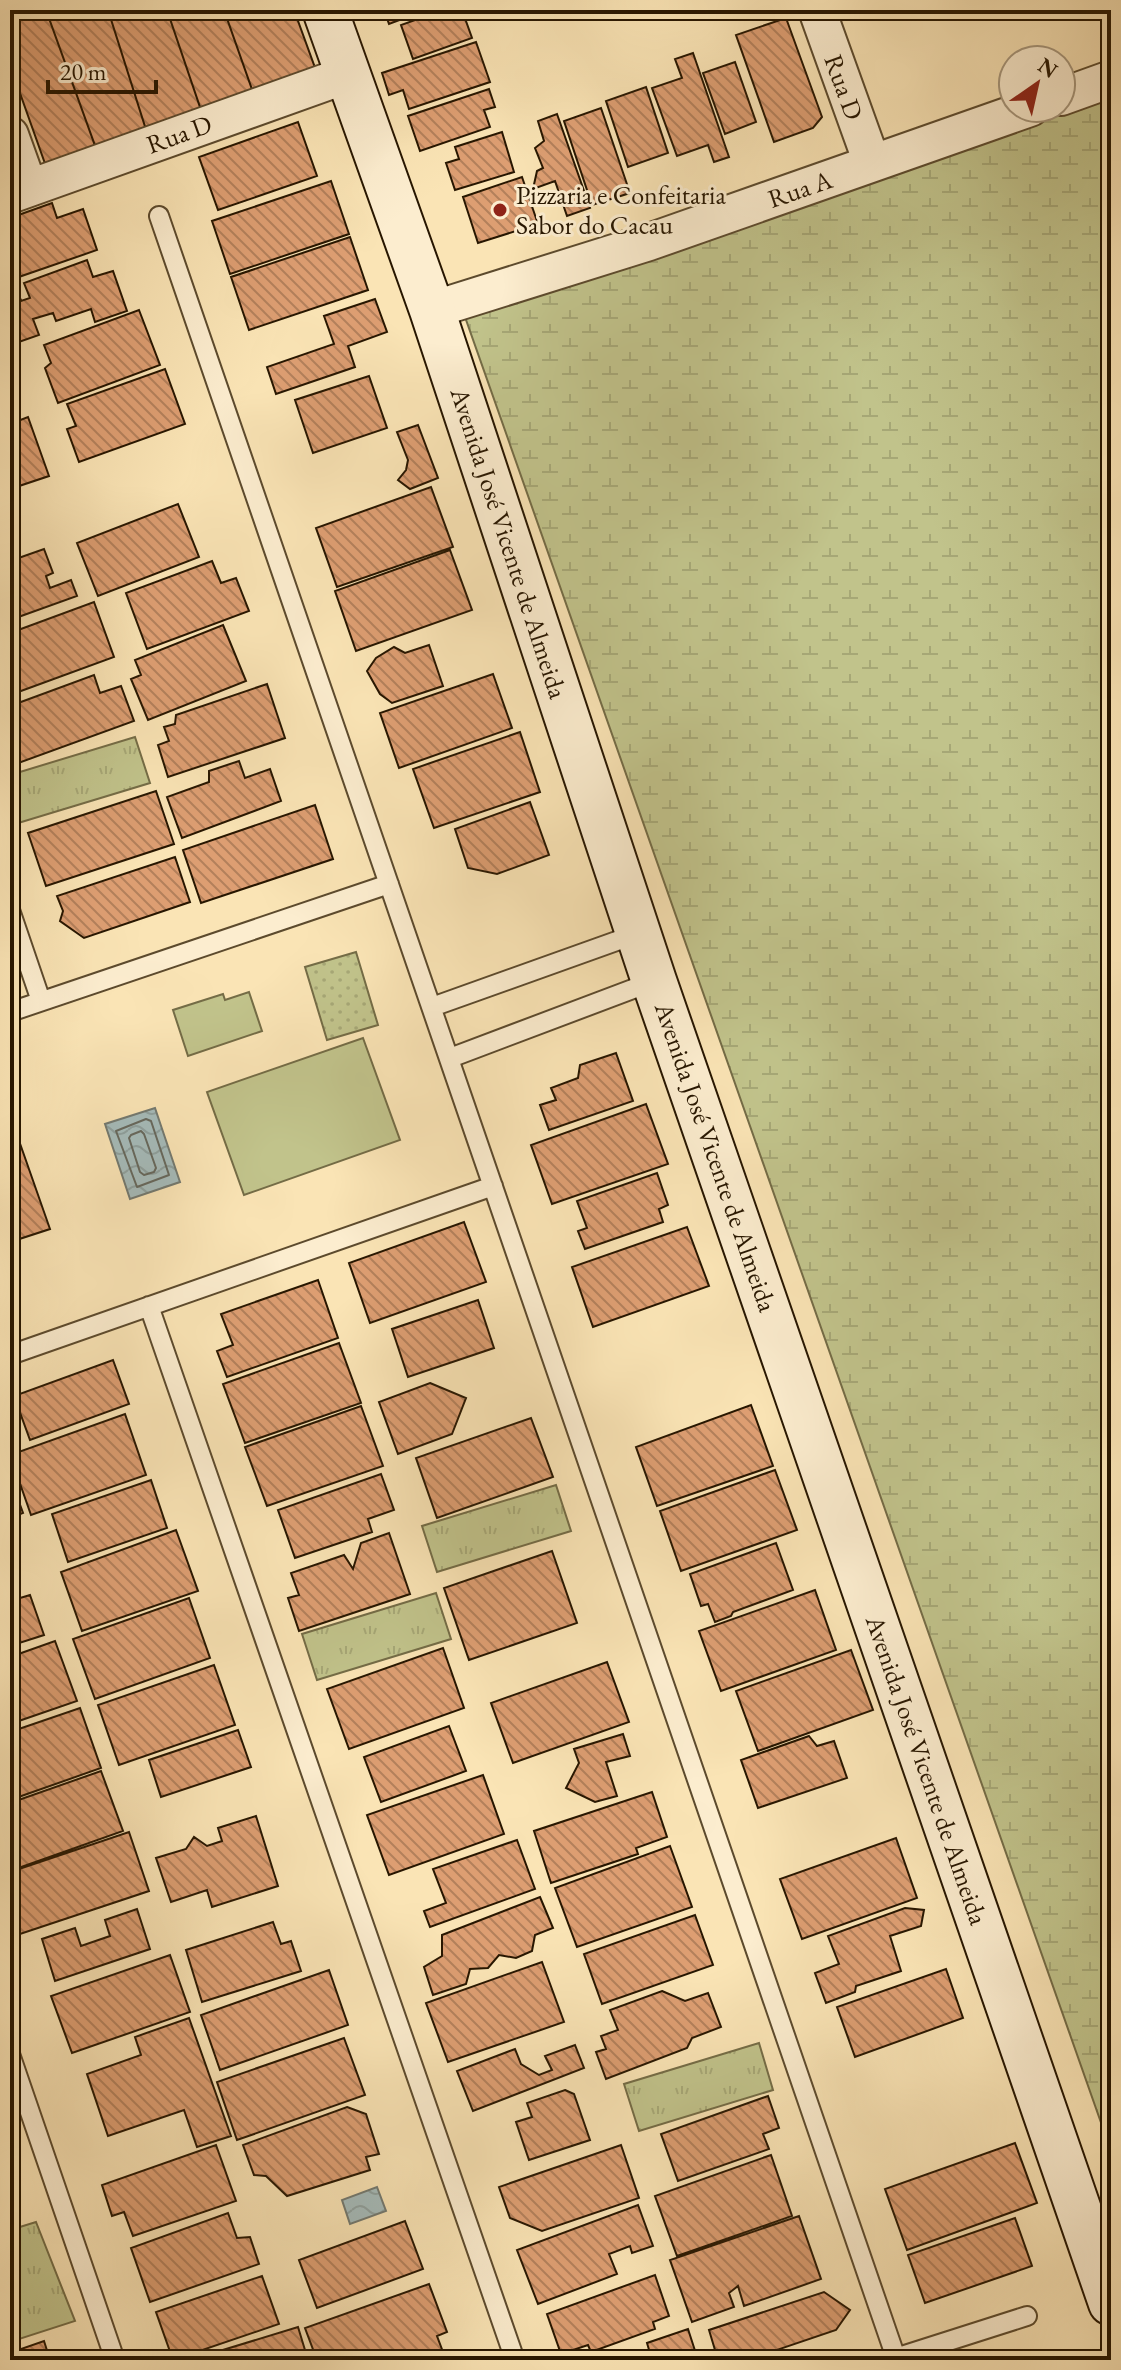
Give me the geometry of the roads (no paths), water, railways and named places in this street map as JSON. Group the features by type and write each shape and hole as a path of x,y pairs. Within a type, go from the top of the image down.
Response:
{"street":[{"name":"Avenida José Vicente de Almeida","path":"325,10 432,310 654,981 1111,2303"},
{"name":"Rua D","path":"817,10 872,163"},
{"name":"Rua D","path":"19,191 349,74"},
{"path":"1077,91 1111,79"},
{"name":"Rua A","path":"432,310 649,242 997,119"},
{"path":"10,135 19,191"}],"lane":[{"path":"159,216 450,1058 893,2359 1027,2316"},
{"path":"10,1012 389,884"},
{"path":"10,910 41,1001"},
{"path":"432,1007 639,933"},
{"path":"450,1058 654,981"},
{"path":"10,1355 493,1186"},
{"path":"149,1306 515,2360"},
{"path":"10,2054 115,2360"}],"water":[{"path":"155,1108 180,1182 130,1199 105,1124"},
{"path":"377,2187 386,2211 350,2224 342,2200"}],"place":[{"name":"Pizzaria e Confeitaria Sabor do Cacau","path":"500,210"}]}
